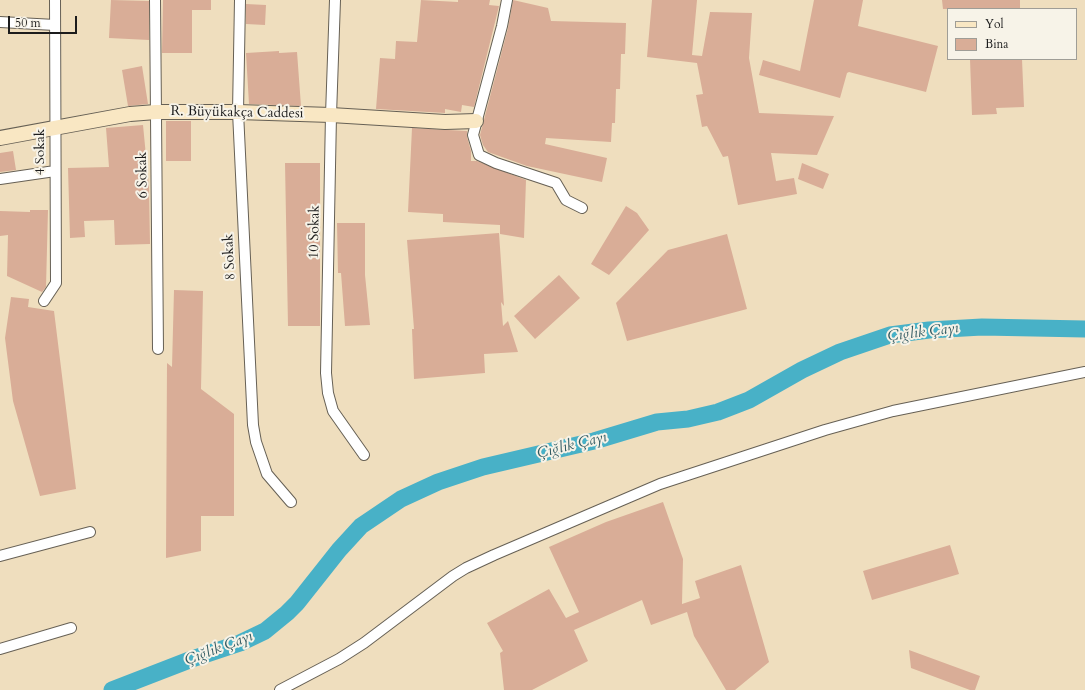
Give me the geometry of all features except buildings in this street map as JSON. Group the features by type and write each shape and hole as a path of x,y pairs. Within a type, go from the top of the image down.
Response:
{"street":[{"name":"4 Sokak","path":"44,301 56,283 55,0"},
{"name":"6 Sokak","path":"155,0 158,350"},
{"name":"8 Sokak","path":"240,0 238,112 250,390 254,430 256,442 267,474 291,502"},
{"name":"10 Sokak","path":"335,0 331,115 327,386 333,411 364,455"},
{"path":"507,0 502,26 473,135 479,155 496,163 556,183 566,200 582,208"},
{"path":"0,22 55,25"},
{"name":"R. Büyükakça Caddesi","path":"0,138 130,114 156,112 238,112 331,115 445,122 476,120"},
{"path":"0,179 55,172"},
{"path":"280,690 338,659 364,643 452,576 466,568 660,484 826,430 893,411 1085,372"},
{"path":"0,556 90,532"},
{"path":"0,649 71,628"}],"waterway":[{"name":"Çığlık Çayı","path":"112,690 192,659 240,643 265,631 297,603 339,550 361,526 401,499 438,482 483,467 594,441 657,422 688,419 718,412 749,400 802,370 840,352 890,335 929,330 982,327 1085,329"}]}
